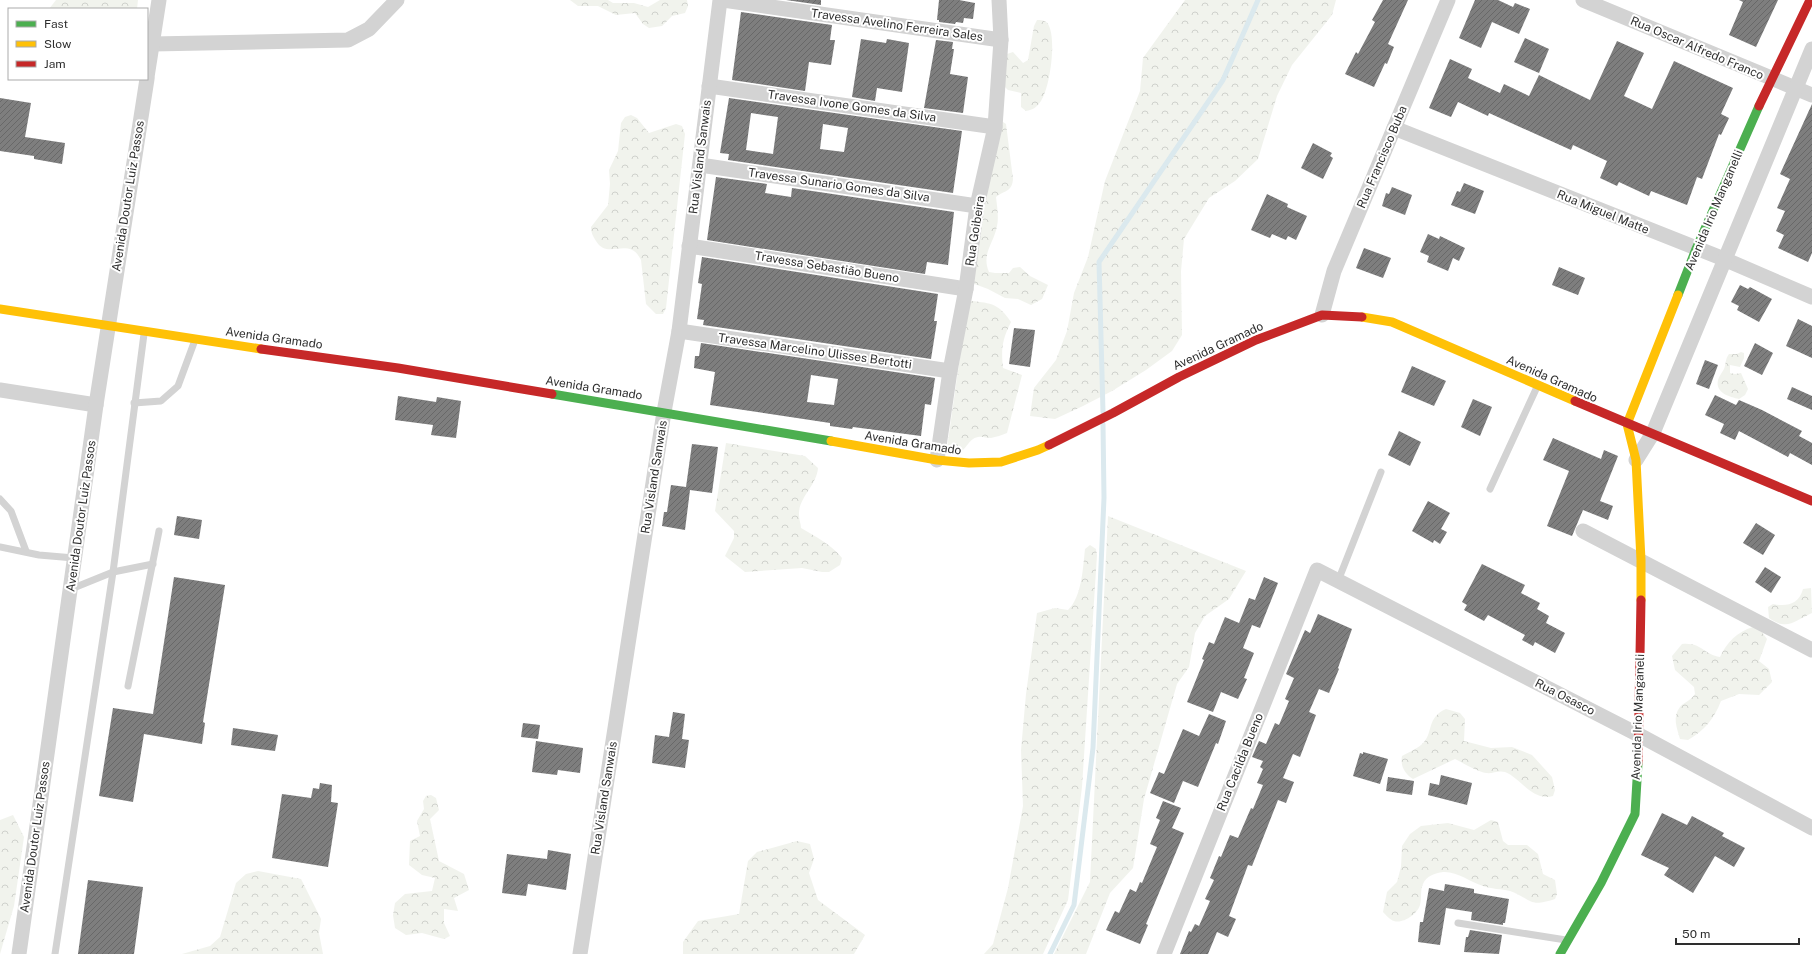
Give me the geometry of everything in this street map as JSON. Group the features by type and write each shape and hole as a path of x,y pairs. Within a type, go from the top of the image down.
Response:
{"street":[{"name":"Avenida Doutor Luiz Passos","path":"148,71 159,0"},
{"path":"152,44 348,40 369,29 397,0"},
{"name":"Travessa Avelino Ferreira Sales","path":"721,0 1001,40"},
{"name":"Rua Visland Sanwais","path":"580,954 664,412 680,331 689,246 721,0"},
{"name":"Rua Goibeira","path":"937,460 950,371 966,289 977,206 995,127 1001,40 999,0"},
{"name":"Rua Francisco Buba","path":"1322,315 1334,271 1448,0"},
{"name":"Rua Oscar Alfredo Franco","path":"1583,0 1812,95"},
{"name":"Avenida Irio Manganelli","path":"1627,424 1696,249 1772,79 1810,0"},
{"path":"1636,460 1653,433 1812,49"},
{"name":"Avenida Doutor Luiz Passos","path":"19,954 96,406 147,80"},
{"name":"Travessa Ivone Gomes da Silva","path":"709,86 995,127"},
{"name":"Rua Miguel Matte","path":"1394,128 1724,259 1812,297"},
{"name":"Travessa Sunario Gomes da Silva","path":"700,165 977,206"},
{"name":"Travessa Sebastião Bueno","path":"689,246 966,289"},
{"name":"Avenida Gramado","path":"0,309 108,325 144,332 398,368 664,412 937,460 969,463 1001,462 1038,450 1088,424 1113,414 1179,377 1256,340 1322,315 1357,316 1392,322 1627,424 1653,433 1812,501"},
{"name":"Travessa Marcelino Ulisses Bertotti","path":"680,331 950,371"},
{"path":"0,390 96,406"},
{"name":"Avenida Irio Manganeli","path":"1560,954 1601,883 1635,814 1639,735 1641,560 1636,460 1627,424"},
{"path":"1583,531 1812,650"},
{"name":"Rua Osasco","path":"1317,570 1639,735 1812,828"},
{"name":"Rua Cacilda Bueno","path":"1164,954 1317,570"}],"lane":[{"path":"55,954 113,572 144,332"},
{"path":"134,403 161,401 178,386 195,339"},
{"path":"1490,489 1538,385"},
{"path":"1338,580 1381,472"},
{"path":"0,499 11,511 26,551"},
{"path":"128,686 159,531"},
{"path":"0,547 26,551 39,555 74,558"},
{"path":"71,589 113,572 153,564"},
{"path":"1458,923 1568,940"}],"green space":[{"path":"56,0 138,0 137,8 50,8"},
{"path":"570,0 608,0 613,3 634,3 648,7 660,0 687,0 688,6 685,13 672,16 662,26 649,28 643,24 635,13 616,15 598,6 578,6"},
{"path":"1185,0 1336,0 1332,15 1292,65 1277,96 1258,159 1235,181 1209,198 1184,239 1181,271 1182,335 1172,351 1146,370 1112,391 1055,419 1030,416 1034,388 1056,360 1067,331 1074,293 1088,257 1105,181 1140,91 1143,58"},
{"path":"1037,20 1043,20 1046,22 1051,31 1052,51 1050,75 1041,101 1035,108 1026,111 1021,107 1021,93 1008,90 1003,85 1007,54 1013,52 1023,63 1028,60 1034,26"},
{"path":"631,115 637,118 649,133 676,124 682,126 685,134 666,308 663,314 656,314 646,304 641,260 636,253 631,249 606,249 601,247 591,231 591,227 608,205 610,184 609,170 618,151 621,123 625,117"},
{"path":"1000,120 1006,124 1013,179 1010,189 996,197 998,223 987,254 987,266 989,272 995,273 1009,273 1013,268 1020,267 1030,276 1048,285 1042,299 1031,305 1018,299 1005,298 988,289 969,282"},
{"path":"971,301 990,304 999,308 1007,316 1011,322 1003,345 1003,368 1022,375 1007,433 991,438 980,437 974,439 961,451 953,452 947,448 967,307"},
{"path":"1741,352 1744,353 1744,358 1740,367 1730,365 1730,373 1741,373 1748,389 1745,395 1739,399 1724,394 1719,388 1718,379 1724,369 1729,354 1737,354"},
{"path":"726,443 805,456 818,468 817,474 799,509 801,528 823,541 838,553 842,558 840,565 829,572 802,568 745,572 725,556 734,538 734,531 715,511"},
{"path":"1108,516 1246,571 1229,599 1205,616 1195,633 1189,667 1177,684 1144,799 1133,868 1110,893 1086,954 1054,954 1090,882"},
{"path":"1090,545 1096,549 1097,555 1082,787 1068,900 1043,954 984,954 993,944 1008,888 1023,806 1021,750 1026,694 1037,613 1055,608 1068,610 1073,604 1081,581 1085,549"},
{"path":"1811,588 1812,613 1795,622 1786,624 1781,624 1769,618 1768,607 1773,604 1788,605 1799,598 1803,589"},
{"path":"1753,627 1762,632 1767,639 1759,661 1769,669 1772,682 1759,695 1739,694 1721,701 1712,719 1704,728 1688,740 1680,739 1676,723 1676,715 1680,707 1695,694 1694,687 1675,670 1672,656 1682,644 1689,644 1720,657 1733,638"},
{"path":"1446,709 1460,713 1465,719 1464,741 1491,748 1512,747 1532,755 1552,777 1555,790 1553,796 1539,796 1533,793 1505,772 1483,772 1455,759 1413,779 1410,777 1402,766 1402,756 1417,748 1424,742 1427,738 1433,720 1440,712"},
{"path":"431,795 436,798 439,810 430,819 439,861 464,874 469,890 454,898 458,911 444,909 444,923 450,936 444,939 422,933 406,935 395,928 393,915 395,903 405,894 432,891 435,878 422,875 409,865 410,841 420,836 417,821 424,809 423,801 426,796"},
{"path":"13,815 24,837 14,906 0,954 0,820"},
{"path":"1491,820 1498,822 1503,841 1508,845 1527,845 1538,854 1543,874 1555,880 1557,894 1555,899 1535,903 1510,891 1486,887 1453,873 1443,872 1431,875 1424,881 1419,908 1410,917 1398,922 1390,919 1383,912 1387,892 1397,882 1401,867 1402,846 1410,834 1421,826 1448,823 1474,830"},
{"path":"797,841 810,844 814,859 809,873 818,900 865,935 854,954 683,954 683,942 698,921 739,914 748,861 757,852"},
{"path":"258,871 301,879 321,919 319,933 323,954 182,954 210,946 220,937 236,883 246,874"}],"building":[{"path":"786,0 821,0 821,5"},
{"path":"939,0 959,0 975,3 973,19 964,18 963,23 956,22 955,24 939,22 939,20 937,20"},
{"path":"1383,0 1408,0 1388,44 1394,47 1387,64 1385,63 1374,87 1345,74 1356,52 1358,54 1375,22 1372,20"},
{"path":"1475,0 1498,0 1513,7 1515,3 1530,9 1519,34 1492,22 1481,48 1459,38"},
{"path":"1739,0 1778,0 1756,47 1729,35 1743,2"},
{"path":"741,12 832,25 830,40 835,40 831,65 809,62 805,91 732,80"},
{"path":"1525,38 1549,49 1539,73 1514,62"},
{"path":"861,39 886,43 887,39 909,43 902,92 877,88 875,101 852,97"},
{"path":"936,40 953,42 952,49 954,49 950,74 968,77 963,113 924,108"},
{"path":"1617,41 1644,53 1624,96 1652,109 1674,61 1733,88 1721,114 1729,118 1721,135 1719,134 1702,179 1697,177 1687,205 1651,191 1649,196 1619,182 1617,186 1600,178 1607,161 1573,145 1571,150 1489,113 1488,116 1458,102 1451,117 1429,108 1450,59 1472,69 1468,78 1500,93 1504,84 1529,96 1539,75 1590,100"},
{"path":"0,98 31,103 25,137 65,143 62,164 34,159 34,156 0,151"},
{"path":"729,98 962,131 953,193 728,160 729,154 720,153","holes":["751,113 778,117 773,154 746,150","823,124 848,128 844,152 820,149"]},
{"path":"1812,104 1812,253 1808,262 1778,248 1784,235 1776,231 1785,211 1777,208 1790,179 1780,174"},
{"path":"1313,143 1332,153 1330,156 1333,158 1323,179 1301,168"},
{"path":"716,177 767,184 765,193 791,197 792,188 954,212 948,265 927,262 925,274 707,240"},
{"path":"1464,183 1484,191 1475,214 1451,205 1457,191 1460,192"},
{"path":"1392,187 1412,195 1405,215 1382,206 1386,193 1389,194"},
{"path":"1267,194 1288,204 1287,207 1307,216 1296,240 1288,236 1286,240 1272,234 1270,238 1251,230"},
{"path":"1428,234 1439,239 1440,236 1465,248 1459,261 1453,258 1448,271 1427,262 1429,256 1420,252"},
{"path":"1364,248 1391,258 1383,278 1356,268"},
{"path":"702,257 938,294 934,321 937,321 931,359 703,325 704,320 697,319 702,284 698,283"},
{"path":"1559,267 1585,278 1578,295 1552,285"},
{"path":"1740,285 1748,289 1750,287 1772,299 1759,322 1737,310 1739,306 1731,302"},
{"path":"1798,319 1812,326 1812,358 1786,346"},
{"path":"1014,328 1035,330 1030,367 1009,364"},
{"path":"701,343 935,378 931,405 925,404 921,436 853,427 852,429 830,426 830,423 710,405 715,372 694,368 695,356 699,356","holes":["811,375 838,379 834,405 807,402"]},
{"path":"1755,343 1773,353 1762,375 1744,366"},
{"path":"1705,360 1718,365 1709,389 1696,384"},
{"path":"1412,366 1446,381 1434,406 1401,392"},
{"path":"1792,387 1812,396 1812,410 1787,399"},
{"path":"1715,395 1736,405 1739,400 1802,431 1799,436 1812,443 1812,465 1790,453 1788,457 1739,431 1735,440 1720,433 1724,424 1705,415"},
{"path":"398,396 436,402 437,397 461,401 456,438 431,435 433,425 395,420"},
{"path":"1473,399 1492,407 1480,436 1461,427"},
{"path":"1399,431 1421,442 1410,466 1388,455"},
{"path":"1553,438 1601,459 1604,450 1618,456 1600,501 1613,506 1608,520 1583,510 1572,536 1547,526 1569,471 1543,460"},
{"path":"692,444 718,447 712,493 690,490 685,530 662,526 664,512 667,512 671,485 686,487"},
{"path":"1428,501 1450,513 1441,529 1447,532 1440,544 1434,540 1433,543 1412,531"},
{"path":"177,516 202,520 199,539 174,535"},
{"path":"1756,523 1775,535 1763,555 1743,543"},
{"path":"1482,564 1525,585 1521,593 1540,603 1537,609 1549,616 1546,623 1565,633 1555,653 1535,642 1533,646 1522,640 1525,635 1488,615 1484,621 1464,610 1467,605 1462,602"},
{"path":"1765,567 1781,577 1771,593 1755,582"},
{"path":"174,577 225,585 203,722 205,723 202,744 144,734 133,802 99,796 113,708 153,714"},
{"path":"1264,577 1278,583 1260,628 1252,625 1243,648 1254,653 1244,678 1247,679 1238,699 1221,692 1213,712 1187,702 1204,660 1202,659 1209,642 1214,644 1225,617 1239,623 1249,598 1255,600"},
{"path":"1318,614 1352,629 1338,668 1339,669 1329,693 1319,689 1309,712 1316,715 1300,757 1293,754 1283,778 1294,782 1286,803 1278,800 1252,866 1248,865 1229,916 1236,919 1228,937 1217,932 1208,954 1180,954 1189,931 1191,932 1195,924 1199,926 1210,901 1205,899 1214,880 1210,878 1219,856 1221,857 1230,835 1238,838 1263,785 1257,783 1263,769 1260,767 1263,761 1252,757 1259,741 1266,744 1275,723 1279,725 1289,701 1285,699 1294,678 1286,674 1305,630 1310,633"},
{"path":"673,712 685,714 682,739 689,740 685,768 652,763 655,735 669,737"},
{"path":"1209,714 1226,721 1218,744 1216,743 1198,787 1183,781 1174,803 1150,793 1159,772 1164,774 1183,729 1199,736"},
{"path":"523,723 540,725 538,739 521,737"},
{"path":"233,728 278,735 275,751 231,745"},
{"path":"536,741 583,748 580,773 558,770 557,775 532,772"},
{"path":"1363,752 1388,759 1380,784 1353,776 1360,753 1363,754"},
{"path":"1441,775 1472,783 1467,805 1428,795 1430,783 1439,785"},
{"path":"1388,777 1414,781 1412,795 1386,791"},
{"path":"320,783 332,785 331,802 338,803 328,867 272,858 282,794 311,798 313,788 319,789"},
{"path":"1163,801 1181,808 1172,828 1184,833 1146,924 1148,925 1140,944 1106,930 1115,911 1119,913 1130,889 1136,892 1140,882 1142,883 1157,847 1150,844 1160,820 1156,818"},
{"path":"1662,813 1687,825 1692,816 1724,833 1722,836 1745,848 1734,867 1715,856 1693,893 1664,875 1669,868 1641,855"},
{"path":"548,850 571,854 566,890 528,884 526,896 502,893 507,854 547,859"},
{"path":"88,880 143,887 134,954 78,954"},
{"path":"1445,884 1474,889 1474,893 1509,899 1505,923 1503,923 1503,925 1471,920 1472,912 1446,908 1440,945 1418,942 1420,922 1423,922 1429,888 1444,891"},
{"path":"1470,930 1502,935 1499,954 1464,952 1466,937 1468,937"}],"waterway":[{"path":"1103,412 1099,262 1223,80 1258,0"},
{"path":"1050,954 1074,905 1093,748 1104,498 1103,424"}],"traffic: fast":[{"path":"1678,295 1696,249 1759,106"},
{"path":"552,394 831,441"},
{"path":"1560,954 1601,883 1635,814 1638,763"}],"traffic: slow":[{"path":"1641,600 1641,560 1636,460 1627,424 1678,295"},
{"path":"0,309 261,349"},
{"path":"1362,317 1392,322 1575,401"},
{"path":"831,441 937,460 969,463 1001,462 1049,445"}],"traffic: jam":[{"path":"1759,106 1810,0"},
{"path":"1049,445 1113,413 1179,377 1256,340 1322,315 1362,317"},
{"path":"261,349 398,368 552,394"},
{"path":"1575,401 1812,501"},
{"path":"1638,763 1641,600"}]}
